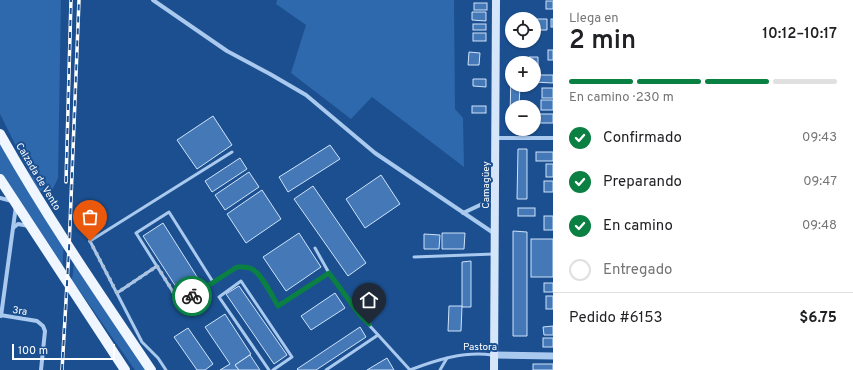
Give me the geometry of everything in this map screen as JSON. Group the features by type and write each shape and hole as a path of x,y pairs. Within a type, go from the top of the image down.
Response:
{"main road":[{"name":"Camagüey","path":"494,370 496,0"},
{"name":"Calzada de Vento","path":"0,134 26,180 69,249 151,370"},
{"path":"0,179 125,370"}],"street":[{"path":"152,0 227,50 306,95 375,153 495,234"},
{"path":"495,138 553,138"},
{"path":"0,198 8,199 15,203 16,209 1,316"},
{"path":"463,213 495,198"},
{"path":"13,228 18,224 31,227"},
{"name":"3ra","path":"1,316 37,321 43,326 45,331 41,370"},
{"name":"Pastora","path":"494,355 553,356"}],"lane":[{"path":"166,370 158,358 142,342 90,241 232,152"},
{"path":"213,282 169,212 136,233 180,303 237,267 244,266 258,273 278,306 329,273"},
{"path":"315,248 329,273 359,314 410,370"},
{"path":"414,257 494,254"},
{"path":"117,293 157,266"},
{"path":"269,370 219,297 241,282 292,357 273,370"},
{"path":"326,370 378,335"},
{"name":"Pastora","path":"410,370 447,358 476,354 494,355"},
{"path":"440,370 447,358"},
{"path":"422,365 422,370"}],"shaded area":[{"path":"0,0 61,0 58,178 50,195 38,190 0,114"},
{"path":"277,0 454,0 455,109 463,118 464,167 372,97 351,119 291,73 306,25 276,4"},
{"path":"0,134 64,240 62,275 0,179"},
{"path":"74,264 146,370 135,370 72,280"}],"building":[{"path":"546,1 553,1 553,9 546,9"},
{"path":"474,3 487,3 487,10 474,10"},
{"path":"472,12 486,12 486,21 472,20"},
{"path":"541,19 547,19 547,30 541,30"},
{"path":"551,19 553,19 553,27 551,27"},
{"path":"473,24 486,24 486,30 473,30"},
{"path":"473,33 486,33 486,41 473,41"},
{"path":"548,50 553,50 553,60 548,60"},
{"path":"469,52 480,53 479,65 468,65"},
{"path":"541,75 553,75 553,83 541,82"},
{"path":"473,79 486,79 486,87 473,86"},
{"path":"542,88 553,88 553,98 542,98"},
{"path":"511,92 520,92 519,100 510,100"},
{"path":"541,100 553,100 553,110 541,110"},
{"path":"472,106 486,106 486,113 472,113"},
{"path":"541,114 553,114 553,123 541,123"},
{"path":"213,116 232,145 197,169 177,140"},
{"path":"330,145 340,159 288,192 279,177"},
{"path":"518,149 527,149 527,199 517,199"},
{"path":"536,152 553,152 553,161 536,161"},
{"path":"240,158 247,169 212,192 205,181"},
{"path":"546,164 553,164 553,177 546,177"},
{"path":"249,172 259,187 225,210 215,195"},
{"path":"381,175 400,204 365,228 346,199"},
{"path":"544,181 553,181 553,192 544,192"},
{"path":"313,186 366,263 348,276 294,199"},
{"path":"262,190 281,219 246,243 227,214"},
{"path":"518,208 535,208 535,216 518,216"},
{"path":"544,216 553,216 553,230 544,230"},
{"path":"163,223 201,283 182,296 143,236"},
{"path":"513,231 527,232 527,336 513,336"},
{"path":"299,233 321,267 286,291 263,257"},
{"path":"442,233 465,233 464,249 442,249"},
{"path":"424,234 440,235 439,249 424,249"},
{"path":"531,239 553,239 553,277 531,277"},
{"path":"471,261 471,307 462,307 462,262"},
{"path":"544,283 553,283 553,292 544,292"},
{"path":"239,286 287,355 274,364 226,294"},
{"path":"335,293 345,308 311,330 301,316"},
{"path":"546,296 553,296 553,309 546,309"},
{"path":"449,306 462,306 461,331 448,331"},
{"path":"225,314 251,354 235,365 239,370 220,370 230,364 205,327"},
{"path":"553,326 553,335 544,335 543,327"},
{"path":"360,327 366,337 316,370 297,369"},
{"path":"188,328 213,364 205,370 197,370 174,337"},
{"path":"543,338 553,338 553,347 543,347"},
{"path":"250,355 260,370 239,370 235,365"},
{"path":"387,358 394,370 367,370"},
{"path":"533,364 553,364 553,370 533,370"}],"railway":[{"path":"66,182 71,0"},
{"path":"62,370 69,249 79,0"}],"way so far":[{"path":"90,241 117,293 157,266 180,303 192,296"}],"route":[{"path":"192,296 237,267 244,266 258,273 278,306 329,273 359,314 369,324"}]}
